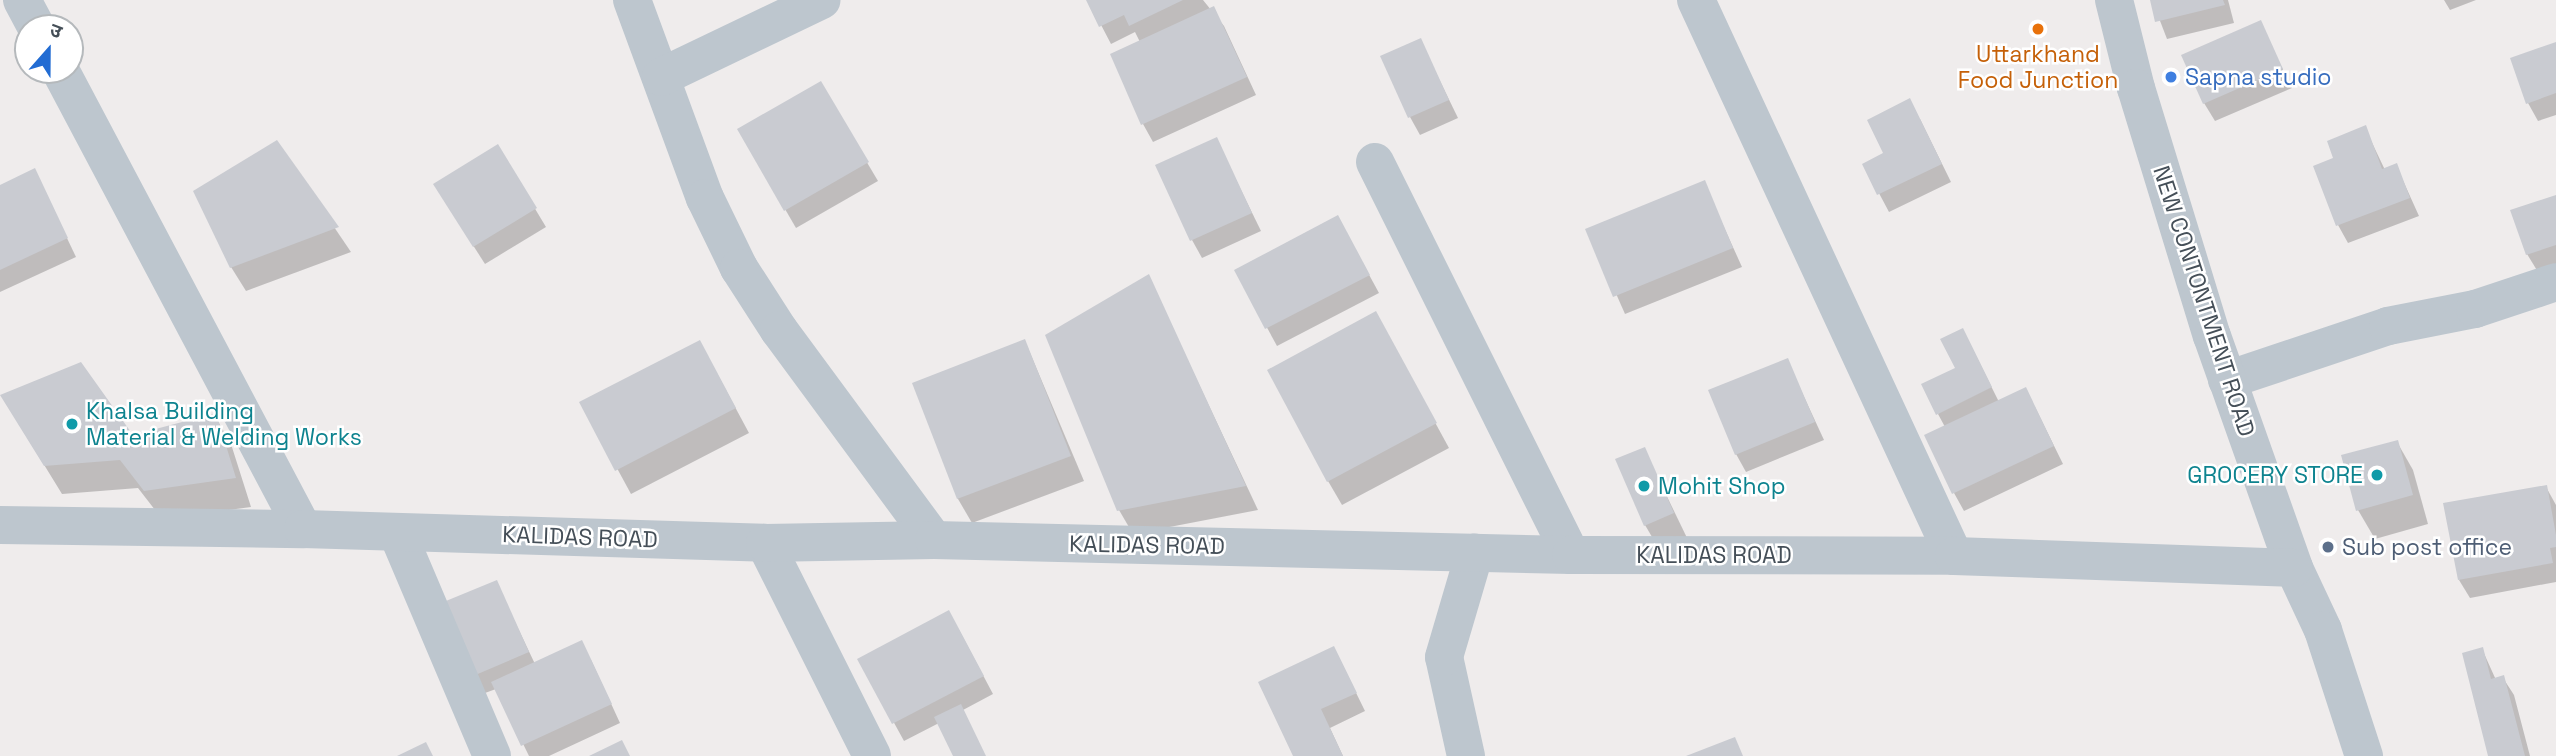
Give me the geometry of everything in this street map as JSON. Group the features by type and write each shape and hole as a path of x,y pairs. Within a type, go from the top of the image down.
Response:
{"street":[{"path":"632,0 705,198 739,268 779,330 934,541"},
{"path":"662,77 822,0"},
{"path":"1696,0 1954,556"},
{"name":"NEW CONTONTMENT ROAD","path":"2114,0 2136,88 2227,380 2294,568 2323,630 2364,756"},
{"path":"67,84 303,528"},
{"path":"1375,162 1571,555"},
{"path":"2227,380 2388,326 2475,309 2556,282"},
{"name":"KALIDAS ROAD","path":"0,525 303,528 765,543 934,541 1571,555 1954,556 2294,568"},
{"path":"397,532 492,756"},
{"path":"765,543 872,756"},
{"path":"1466,756 1444,657 1475,552"}],"building":[{"path":"1086,0 1183,0 1129,26 1124,15 1099,27"},
{"path":"2150,0 2223,0 2225,5 2155,22"},
{"path":"1214,6 1247,77 1141,125 1110,54"},
{"path":"2261,20 2283,69 2203,104 2181,55"},
{"path":"1421,38 1449,100 1408,118 1380,56"},
{"path":"2556,42 2556,93 2526,104 2510,58"},
{"path":"821,81 869,162 784,211 737,129"},
{"path":"1910,98 1942,164 1877,195 1862,164 1883,153 1867,120"},
{"path":"2366,125 2382,169 2397,163 2410,198 2336,226 2313,166 2333,158 2327,141"},
{"path":"1217,137 1252,213 1190,241 1155,165"},
{"path":"277,140 339,227 230,268 193,191"},
{"path":"498,144 537,208 473,247 433,184"},
{"path":"35,168 68,238 0,270 0,185"},
{"path":"1705,180 1733,248 1613,297 1585,229"},
{"path":"2556,195 2556,245 2526,255 2510,210"},
{"path":"1338,215 1370,275 1265,329 1234,270"},
{"path":"1149,274 1246,486 1117,511 1045,335"},
{"path":"1376,311 1437,423 1327,482 1267,370"},
{"path":"1963,328 1992,387 1936,415 1921,384 1955,368 1940,339"},
{"path":"1025,339 1071,456 957,499 912,383"},
{"path":"700,340 736,408 615,471 579,402"},
{"path":"1788,358 1815,422 1735,455 1708,390"},
{"name":"Khalsa Building Material & Welding Works","path":"81,362 133,435 216,413 236,478 144,491 120,460 44,466 0,395"},
{"path":"2026,387 2054,446 1952,494 1924,435"},
{"name":"GROCERY STORE","path":"2398,440 2413,495 2356,511 2341,455"},
{"name":"Mohit Shop","path":"1645,447 1674,513 1644,526 1615,459"},
{"path":"2547,485 2556,535 2556,547 2550,548 2553,563 2458,580 2443,503"},
{"path":"497,580 529,652 473,676 441,603"},
{"path":"949,610 984,676 892,724 857,659"},
{"path":"582,640 612,704 521,746 491,682"},
{"path":"1334,646 1357,693 1321,709 1343,756 1293,756 1258,682"},
{"path":"2483,647 2491,679 2504,675 2525,756 2488,756 2462,653"},
{"path":"961,704 986,756 953,756 934,717"},
{"path":"1735,737 1743,756 1686,756"},
{"path":"622,740 630,756 589,756"},
{"path":"426,742 433,756 397,756"}],"place":[{"name":"Uttarkhand Food Junction","path":"2038,29"},
{"name":"Sapna studio","path":"2171,77"},
{"name":"Khalsa Building Material & Welding Works","path":"72,424"},
{"name":"GROCERY STORE","path":"2377,475"},
{"name":"Mohit Shop","path":"1644,486"},
{"name":"Sub post office","path":"2328,547"}]}
